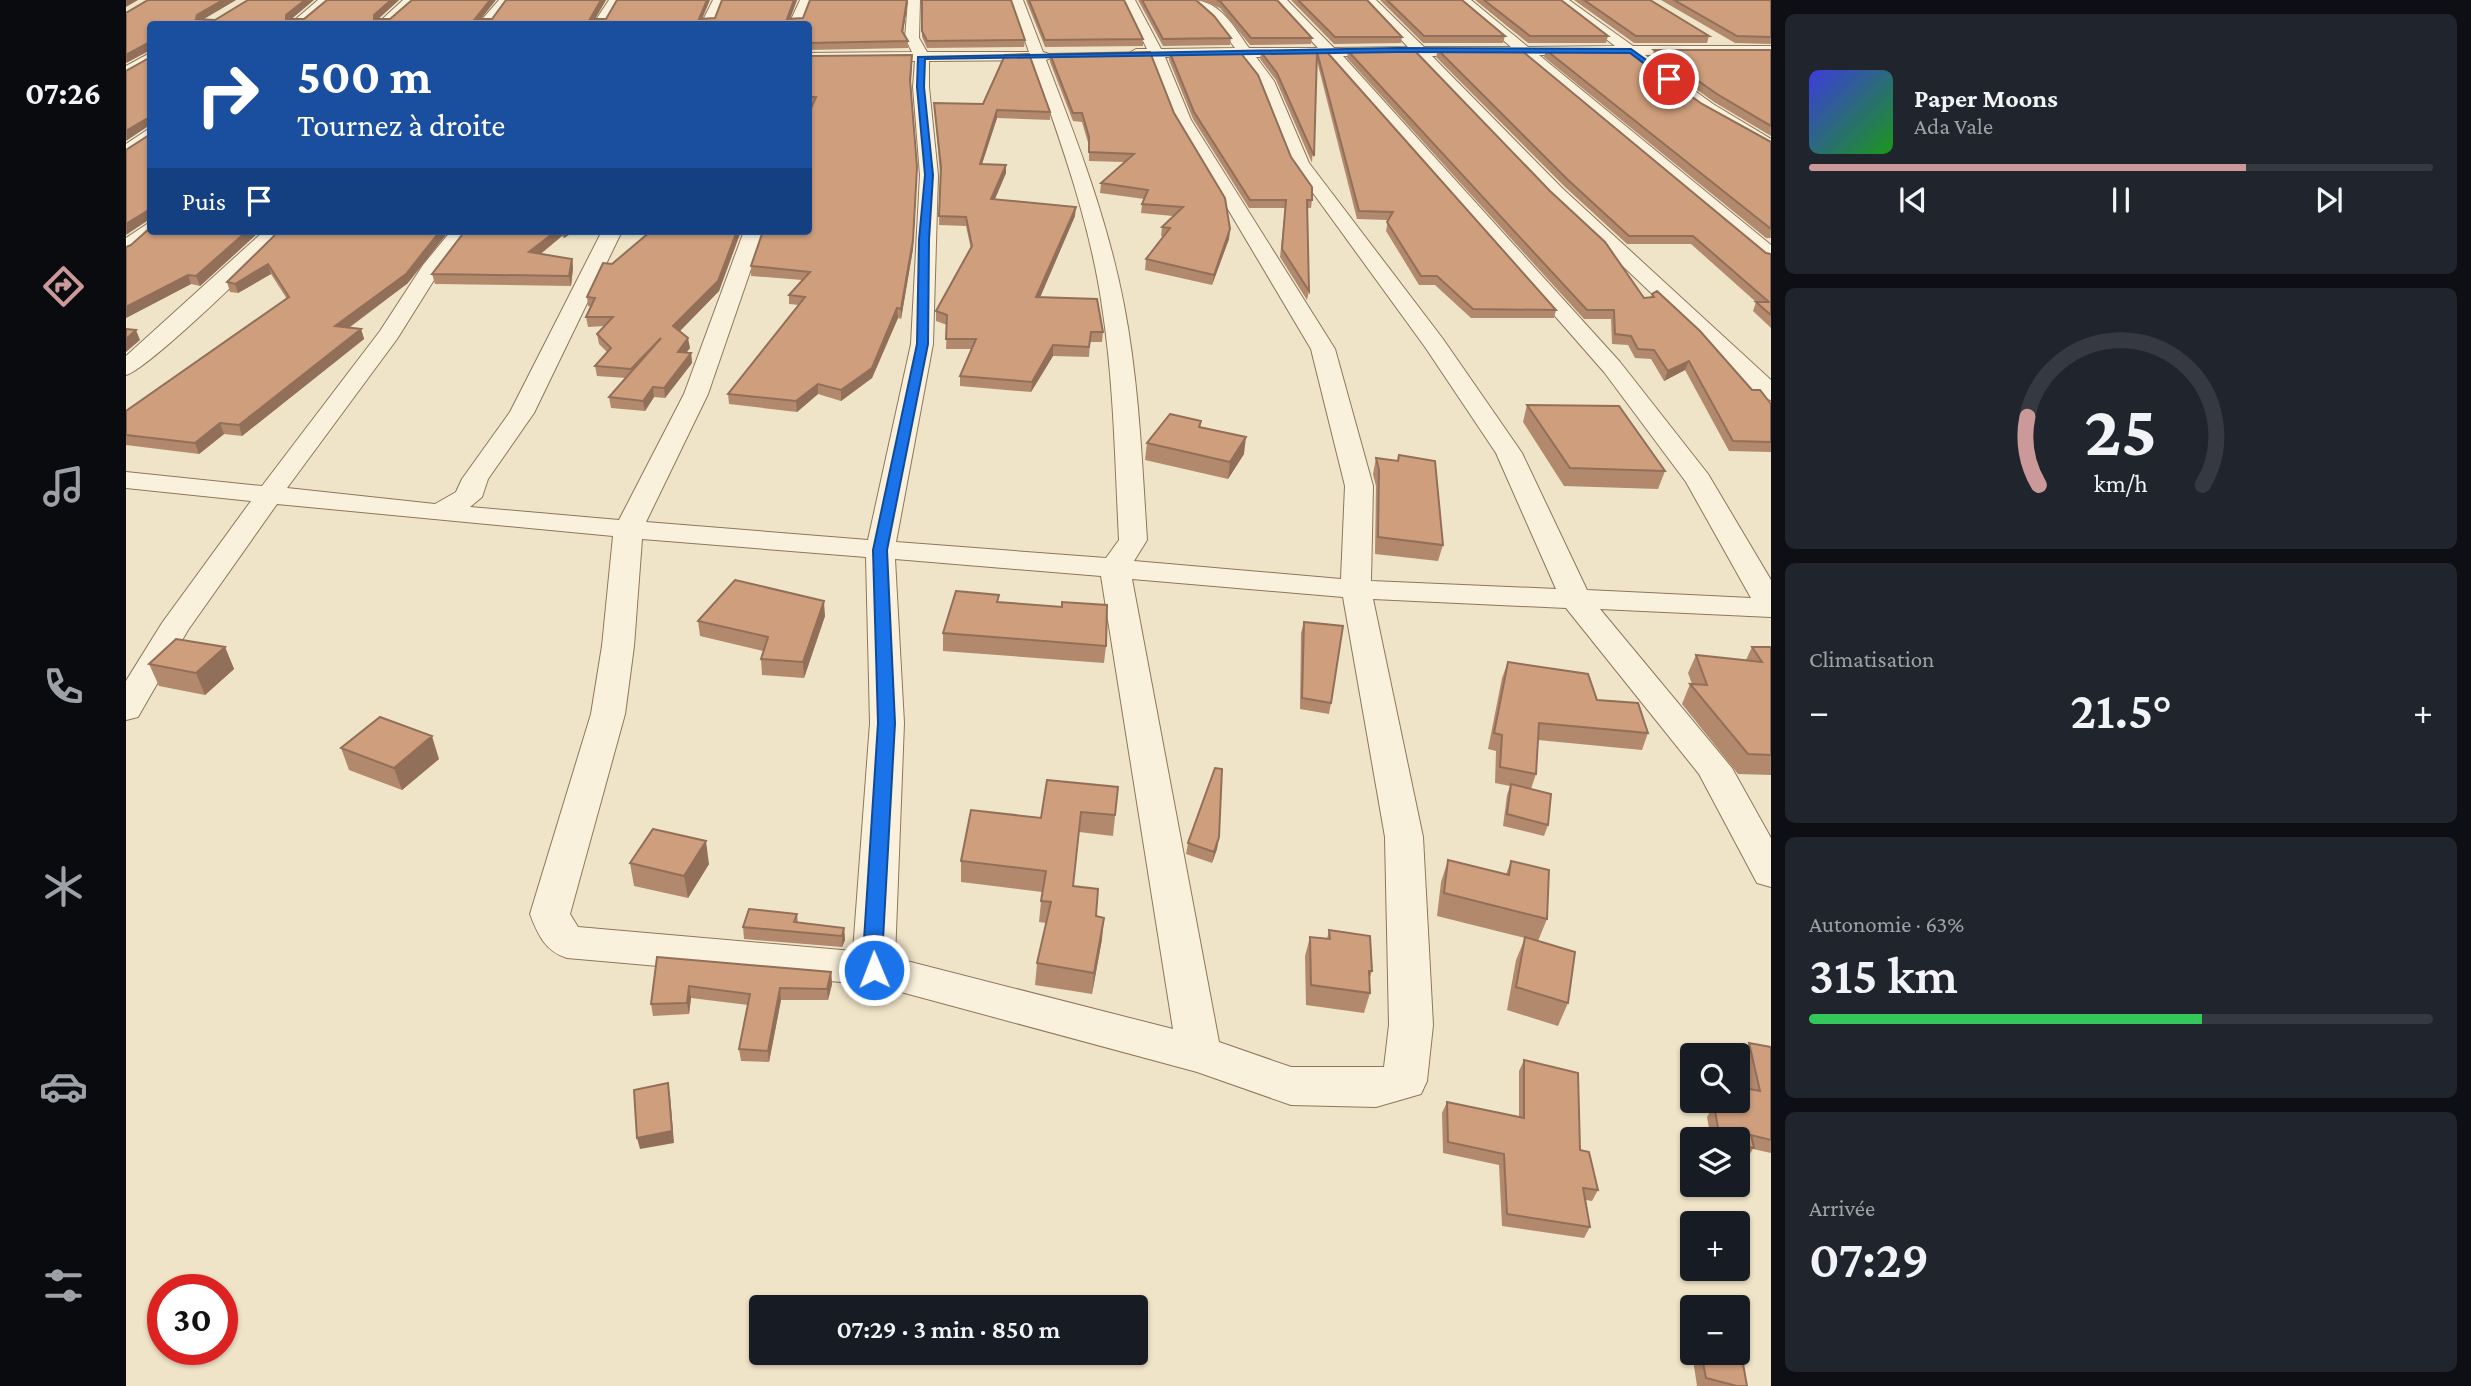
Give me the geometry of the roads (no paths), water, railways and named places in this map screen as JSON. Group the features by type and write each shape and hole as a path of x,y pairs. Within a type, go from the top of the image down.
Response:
{"street":[{"path":"300,21 326,0"},
{"path":"386,21 411,0"},
{"path":"487,21 506,0"},
{"path":"601,21 615,0"},
{"path":"708,21 719,0"},
{"path":"796,21 806,0"},
{"path":"874,970 873,940 887,723 880,550 922,344 924,240 929,175 921,87 922,57 912,38 914,0"},
{"path":"1017,0 1049,56 1113,304 1124,388 1133,540 1115,568 1199,1054"},
{"path":"753,235 696,394 628,530 618,646 608,714 550,914 556,930 566,942 874,970 1199,1054 1291,1086 1376,1088 1405,1081 1411,1025 1404,837 1356,588 1359,486 1323,349 1183,120 1156,52 1129,0"},
{"path":"1198,0 1220,18 1247,54 1270,89 1301,164 1435,344 1509,453 1576,600 1714,768 1771,873"},
{"path":"1280,0 1326,51 1369,92 1442,180 1612,367 1698,480 1771,607"},
{"path":"1369,0 1420,50 1466,103 1529,167 1771,393"},
{"path":"1463,0 1520,50 1771,255"},
{"path":"1561,0 1707,107 1771,146"},
{"path":"1712,38 1762,67"},
{"path":"1122,54 1420,50 1771,50"},
{"path":"812,57 1049,56"},
{"path":"126,61 147,60"},
{"path":"126,74 147,61"},
{"path":"126,152 147,135"},
{"path":"126,248 147,230"},
{"path":"126,368 166,336 271,235"},
{"path":"126,709 173,630 268,495 389,334 430,269 458,235"},
{"path":"438,513 468,497 475,479 522,413 610,235"},
{"path":"126,480 438,513 1115,568 1289,586 1771,607"}]}
